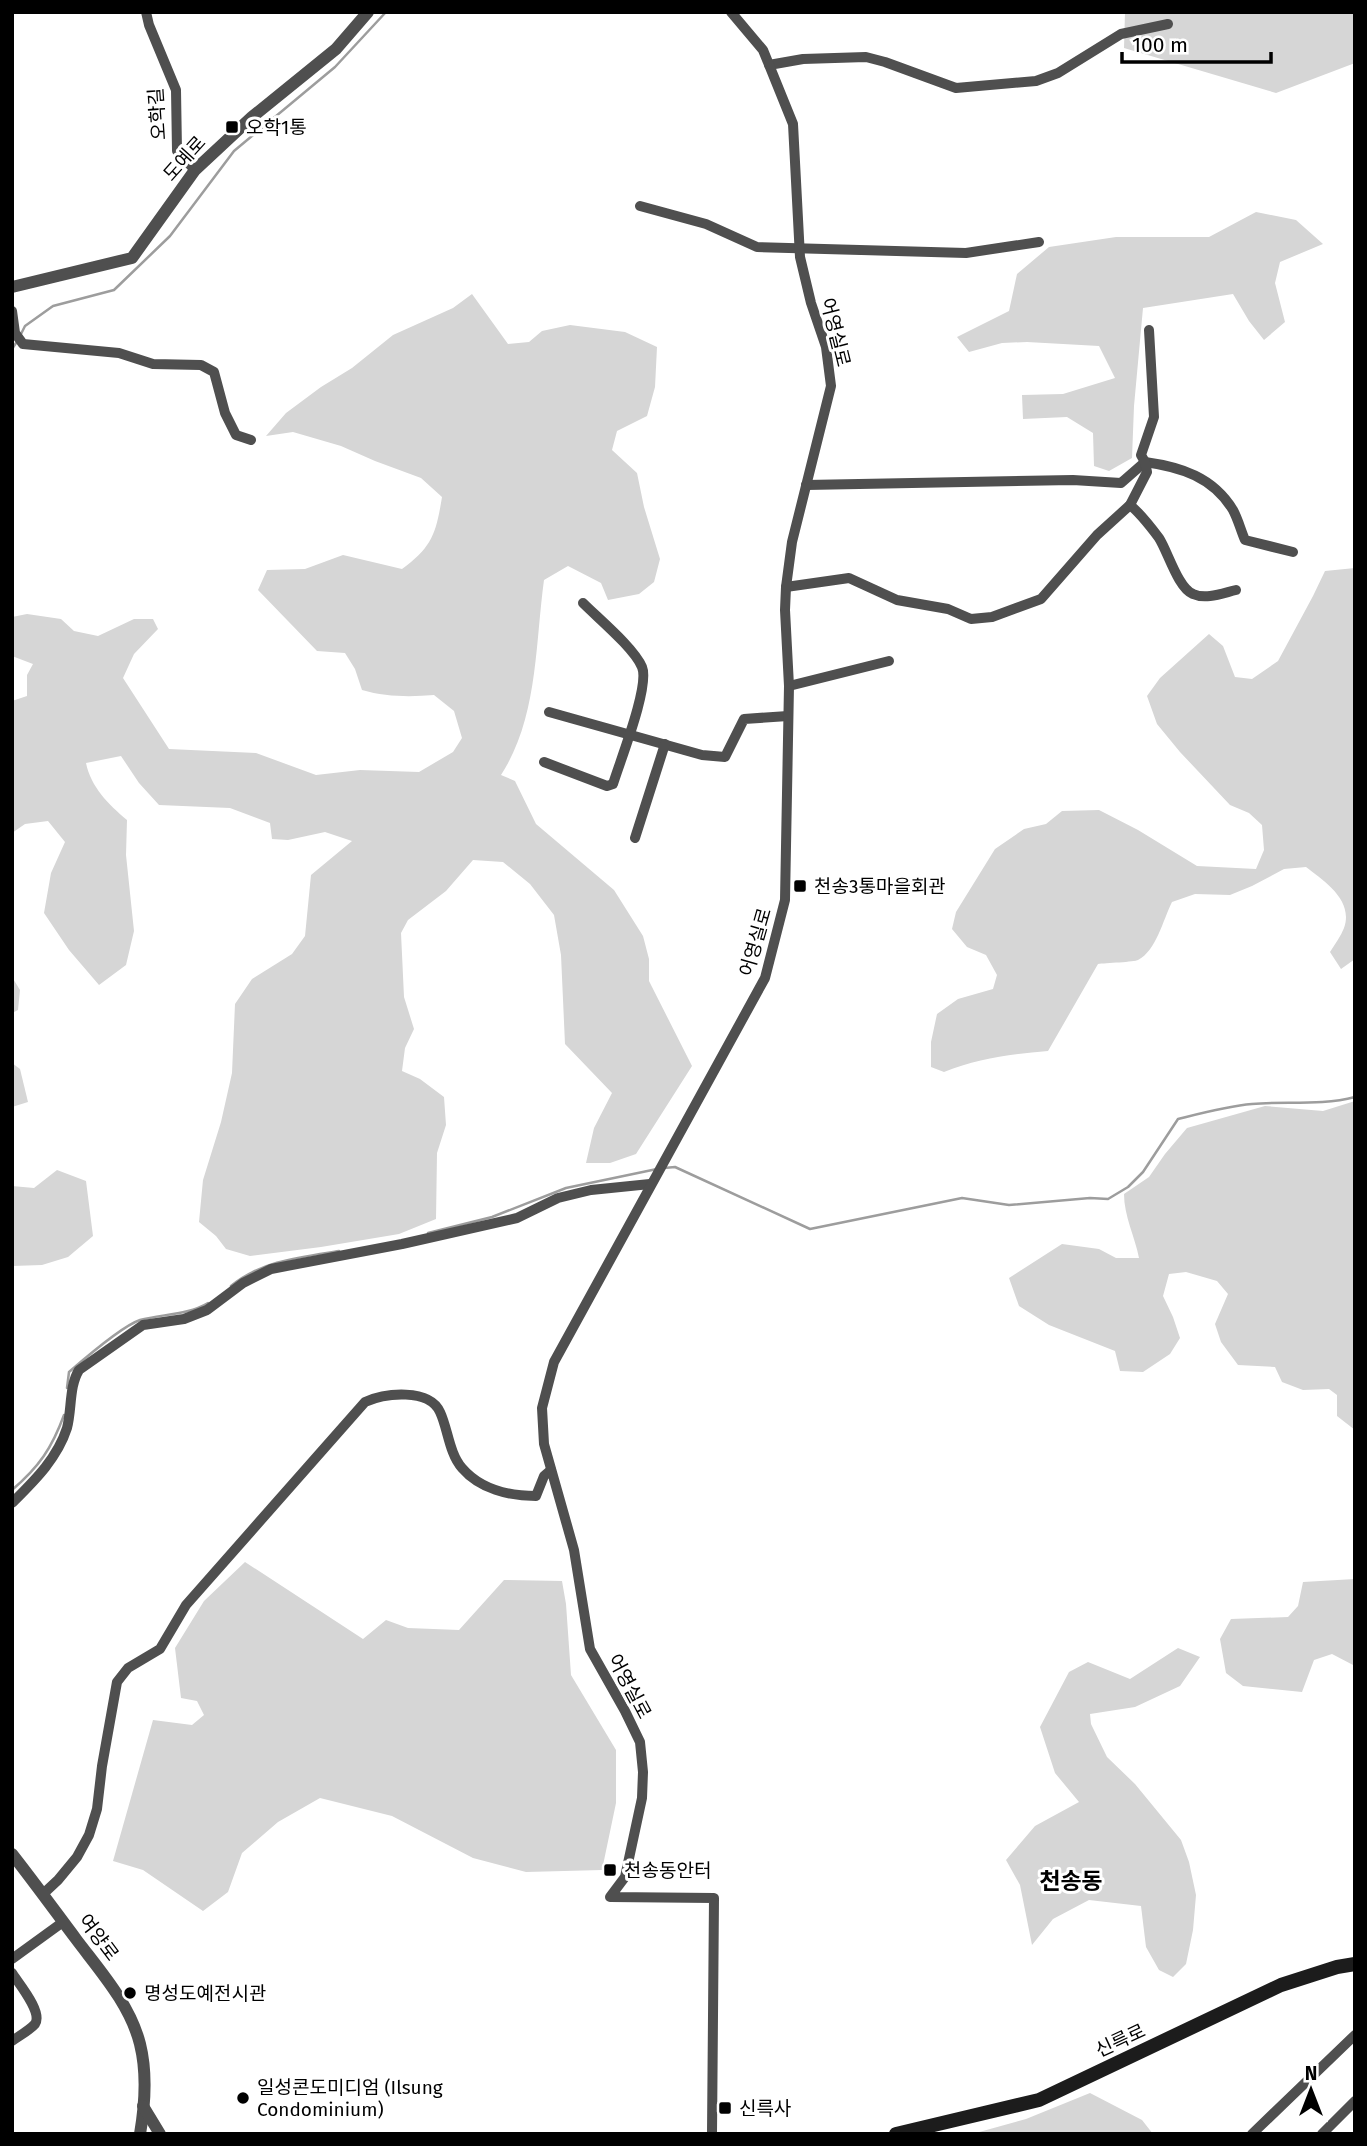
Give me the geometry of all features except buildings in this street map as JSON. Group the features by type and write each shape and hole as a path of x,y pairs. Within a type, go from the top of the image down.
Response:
{"main road":[{"name":"신륵로","path":"896,2134 1038,2100 1281,1985 1355,1964"}],"street":[{"name":"오학길","path":"146,12 176,90 177,151 195,170"},
{"name":"도예로","path":"12,287 132,258 195,170 252,117 336,49 368,12"},
{"name":"어영실로","path":"712,2134 714,1898 610,1897 625,1877 642,1798 640,1742 590,1649 574,1550 544,1444 542,1408 554,1362 765,978 785,900 789,686 786,587 792,542 831,386 826,347 811,303 800,249 793,124 763,50 731,12"},
{"path":"769,65 803,60 866,57 956,88 1023,82 1058,73 1121,34 1168,24"},
{"path":"640,206 706,224 757,247 967,253 1039,242"},
{"path":"12,311 15,333 23,344 119,353 153,364 201,365 214,372 225,413 236,435 251,440"},
{"path":"786,587 849,578 897,600 948,609 971,619 992,617 1041,600 1097,535 1130,505 1147,472 1141,455 1154,417 1149,330"},
{"path":"806,485 1073,480 1121,483 1145,462"},
{"path":"1145,462 1176,467 1212,484 1233,510 1245,541 1293,552"},
{"path":"1130,505 1159,539 1183,586 1192,594 1208,597 1236,590"},
{"path":"544,762 607,786 613,783 643,681 643,669 635,655 583,603"},
{"path":"789,686 890,661"},
{"path":"549,712 702,755 725,757 744,719 788,716"},
{"path":"635,838 665,744"},
{"path":"12,1503 57,1453 66,1428 74,1378 79,1370 143,1325 184,1319 207,1310 243,1283 271,1269 517,1218 558,1198 652,1181"},
{"path":"43,1894 77,1857 89,1835 97,1809 117,1682 128,1668 160,1649 186,1605 365,1402 399,1394 423,1397 439,1409 460,1466 479,1482 499,1491 536,1496 544,1476 551,1470"},
{"name":"여양로","path":"12,1854 115,1992 133,2025 140,2044 143,2066 140,2134"},
{"path":"12,1959 63,1922"},
{"path":"12,1973 35,2008 37,2016 35,2024 12,2042"},
{"path":"1252,2134 1355,2035"},
{"path":"1322,2134 1355,2101"},
{"path":"130,2134 143,2105"},
{"path":"143,2105 160,2134"}],"shaded area":[{"path":"1125,12 1355,12 1355,63 1276,93 1124,48"},
{"path":"1256,212 1296,220 1323,244 1280,262 1275,283 1285,322 1264,340 1233,294 1143,308 1132,458 1109,471 1094,466 1093,433 1067,417 1023,419 1022,395 1063,394 1115,378 1099,346 1002,343 969,352 957,337 1009,311 1017,274 1049,247 1116,237 1209,237"},
{"path":"472,294 508,344 529,342 542,331 570,325 625,332 657,347 655,387 647,416 617,431 612,450 637,473 660,559 654,582 639,594 608,600 601,583 568,566 544,580 528,706 513,753 501,775 515,781 536,824 614,890 643,936 649,959 649,981 692,1066 636,1154 610,1163 586,1163 594,1128 612,1093 565,1044 561,955 554,915 530,884 503,862 473,860 446,891 408,920 401,933 404,997 414,1029 405,1048 402,1071 420,1079 444,1097 446,1125 437,1153 436,1219 399,1234 250,1256 226,1249 216,1236 199,1222 203,1180 221,1122 232,1073 235,1004 252,979 292,954 305,936 311,875 352,841 325,832 288,840 272,839 270,823 230,808 159,805 139,783 121,756 86,763 88,772 101,794 127,820 126,855 134,931 126,965 99,985 69,950 44,913 51,873 65,842 48,821 25,824 12,833 12,701 27,696 27,675 33,664 12,656 12,617 27,614 61,619 74,631 98,636 134,619 153,619 158,629 134,654 123,678 169,749 256,753 316,775 360,770 419,772 453,752 462,738 454,711 434,695 398,696 362,690 355,669 345,653 317,651 258,590 267,570 305,569 343,555 402,569 426,546 435,530 442,497 421,478 341,446 293,432 266,436 286,413 352,368 393,335 453,308"},
{"path":"1355,568 1355,959 1341,969 1330,952 1343,931 1346,918 1345,909 1336,892 1306,867 1284,869 1230,895 1195,894 1172,902 1150,950 1144,956 1136,961 1098,964 1048,1051 995,1057 944,1072 931,1067 931,1042 937,1014 958,999 993,989 997,975 986,955 967,947 952,929 956,912 995,849 1024,829 1046,824 1062,811 1099,810 1197,866 1256,869 1264,850 1262,825 1249,813 1230,805 1180,752 1157,724 1147,696 1160,678 1209,634 1223,646 1235,677 1252,679 1278,661 1325,571"},
{"path":"12,977 20,990 18,1010 12,1013"},
{"path":"12,1063 20,1069 28,1102 12,1107"},
{"path":"1355,1101 1355,1430 1337,1416 1337,1395 1329,1389 1303,1390 1282,1382 1275,1367 1238,1365 1221,1342 1215,1324 1228,1294 1217,1281 1186,1272 1169,1274 1163,1296 1180,1338 1170,1354 1143,1372 1120,1371 1115,1351 1049,1325 1019,1306 1009,1278 1062,1244 1099,1249 1116,1258 1139,1258 1124,1194 1149,1177 1187,1128 1265,1106 1323,1111"},
{"path":"57,1170 86,1181 93,1236 68,1257 42,1265 12,1266 12,1186 34,1188"},
{"path":"245,1562 363,1639 386,1620 408,1628 459,1630 504,1580 562,1581 571,1675 616,1750 616,1803 602,1870 526,1872 473,1858 392,1816 320,1798 278,1822 242,1853 228,1892 203,1911 143,1870 113,1861 153,1720 192,1725 204,1715 197,1701 181,1698 175,1648 204,1601"},
{"path":"1355,1579 1355,1666 1332,1654 1314,1660 1302,1692 1243,1686 1226,1673 1220,1639 1231,1619 1288,1617 1298,1606 1303,1582"},
{"path":"1178,1648 1200,1657 1180,1686 1135,1707 1090,1714 1091,1724 1107,1757 1135,1784 1181,1840 1196,1895 1186,1964 1173,1977 1159,1970 1146,1947 1141,1906 1089,1900 1053,1919 1032,1945 1020,1885 1006,1860 1035,1826 1079,1802 1055,1773 1040,1727 1069,1672 1088,1662 1130,1679"},
{"path":"1090,2093 1142,2120 1153,2134 972,2134 1026,2119"}],"waterway":[{"path":"21,334 25,326 53,306 114,290 170,236 234,151 335,67 386,12"},
{"path":"12,349 18,340"},
{"path":"664,1168 675,1167 810,1229 962,1198 1009,1205 1108,1199 1128,1187 1143,1172 1178,1119 1243,1105 1304,1103 1355,1097"},
{"path":"428,1233 492,1217 566,1188 657,1169"},
{"path":"231,1286 268,1266 339,1251"},
{"path":"67,1388 69,1372 132,1323 183,1312 208,1303"},
{"path":"12,1490 44,1456 64,1415"}],"place":[{"name":"오학1통","path":"232,127"},
{"name":"천송3통마을회관","path":"800,886"},
{"name":"천송동안터","path":"610,1870"},
{"name":"명성도예전시관","path":"130,1993"},
{"name":"일성콘도미디엄 (Ilsung Condominium)","path":"243,2098"},
{"name":"신륵사","path":"725,2108"}],"district":[{"name":"천송동","path":"1071,1881"}]}
